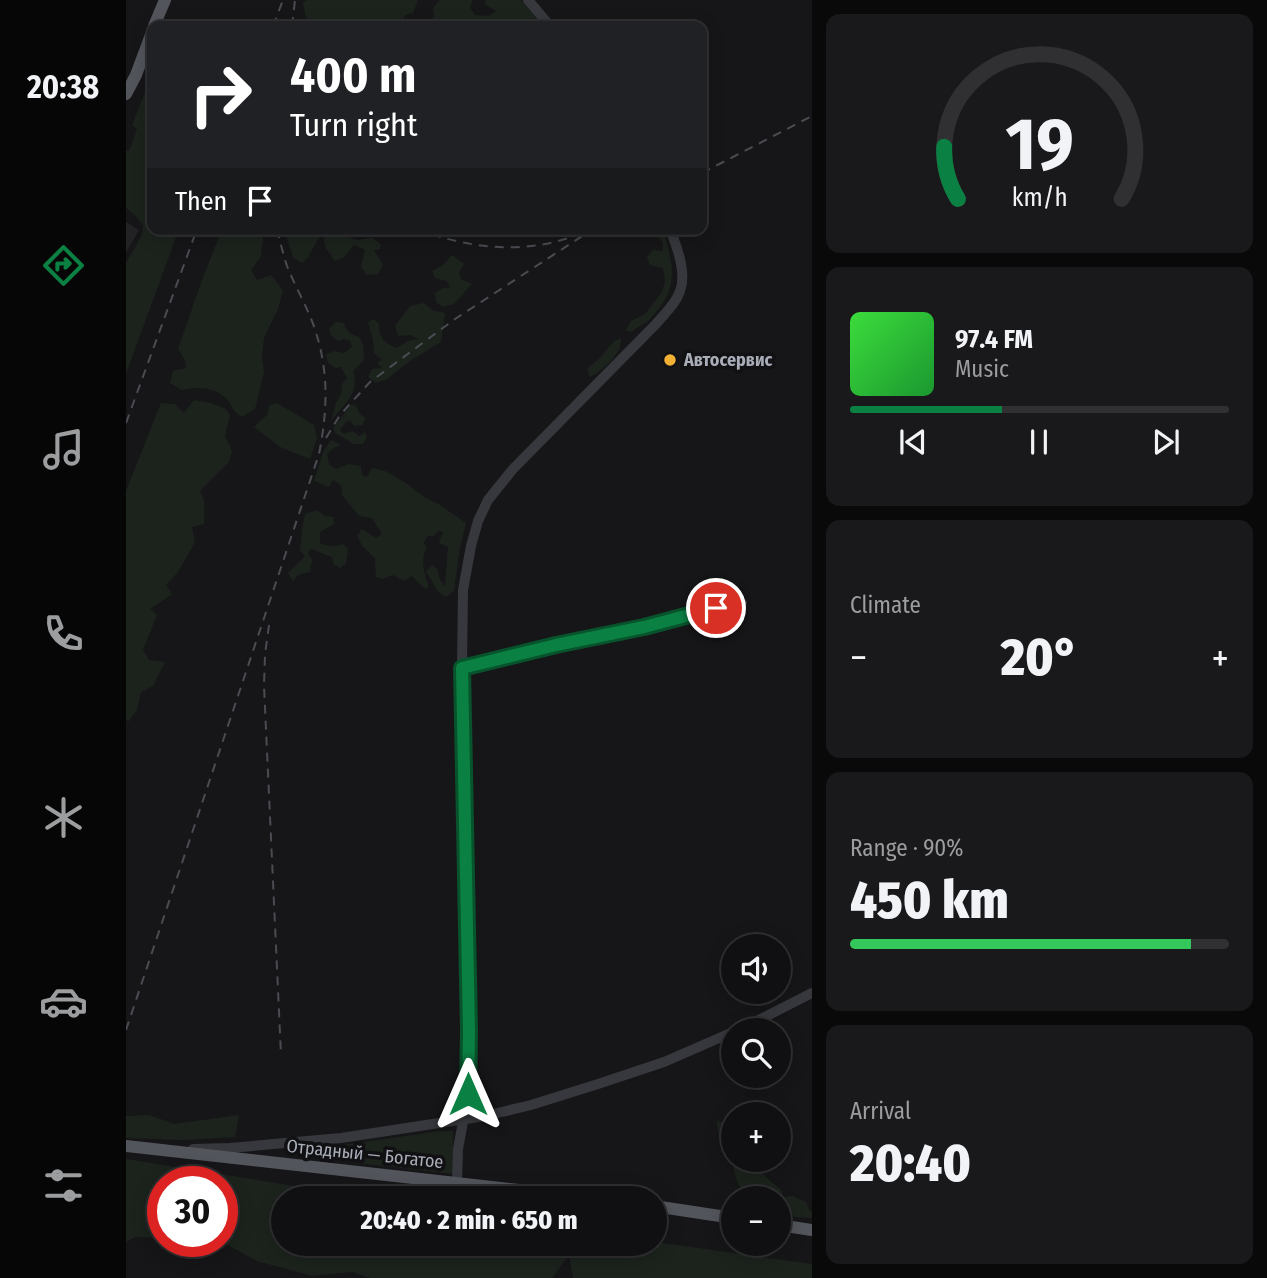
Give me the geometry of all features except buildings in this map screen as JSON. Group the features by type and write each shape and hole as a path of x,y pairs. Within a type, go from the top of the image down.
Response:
{"main road":[{"path":"157,21 165,0"},
{"path":"126,94 147,43"},
{"name":"Отрадный — Богатое","path":"126,1146 491,1186"},
{"path":"667,1208 721,1216"},
{"path":"791,1227 812,1230"}],"street":[{"path":"528,0 546,21"},
{"path":"457,1182 458,1149 468,1094 469,1031 462,668 463,590 466,568 478,522 488,500 513,469 672,306 681,291 682,276 672,235"},
{"path":"462,668 742,603"},
{"path":"763,1018 812,993"},
{"path":"164,1150 230,1148 341,1138 464,1120 531,1105 598,1084 664,1062 721,1038"}],"shaded area":[{"path":"307,0 418,0 413,13 405,15 402,21 303,21 306,18 303,3"},
{"path":"440,0 473,0 470,7 475,15 488,16 496,11 485,4 486,0 521,0 540,21 431,21 434,16 433,8"},
{"path":"147,88 147,235 177,235 126,374 126,263 142,235 143,225 126,208 126,151 129,151 137,129 132,125"},
{"path":"126,222 139,230 126,253"},
{"path":"220,235 263,235 261,256 251,270 257,280 271,275 283,290 278,309 264,338 264,372 255,409 242,417 227,399 217,392 200,388 182,390 170,383 173,371 186,368 185,360 178,349"},
{"path":"286,235 321,235 302,263 293,257"},
{"path":"325,235 349,235 357,240 372,238 381,244 380,249 374,250 383,265 378,274 367,275 361,267 365,250 354,245 343,258 334,261 324,240"},
{"path":"665,235 667,243 672,266 670,287 659,309 632,332 626,330 631,321 645,314 662,292 665,281 663,268 650,265 647,257 653,250 663,251 663,242 657,236"},
{"path":"452,255 464,264 459,272 461,279 472,284 454,304 443,307 436,302 435,293 443,288 450,288 447,281 435,278 432,271 443,265"},
{"path":"424,303 432,310 445,313 441,342 387,379 376,383 368,377 372,369 382,368 377,363 382,360 374,353 368,322 374,319 379,324 383,339 397,348 408,341 419,339 410,335 398,336 395,326 410,306"},
{"path":"336,322 344,323 349,332 359,337 363,345 364,360 353,371 355,379 350,398 331,421 342,384 347,378 341,367 335,368 328,363 326,354 335,351 344,353 352,347 350,341 338,341 331,336 329,329"},
{"path":"621,338 615,355 606,366 590,377 587,369 614,341"},
{"path":"194,400 226,409 230,415 225,436 232,451 229,462 200,491 204,500 204,524 192,527 195,542 178,572 166,585 172,594 150,609 157,615 143,650 149,660 165,662 153,686 141,692 137,710 128,722 126,491 161,403 175,404 184,413"},
{"path":"277,403 314,425 317,438 310,459 280,447 254,427 268,414 269,405"},
{"path":"351,405 355,405 366,418 362,425 354,426 351,421 346,422 340,430 344,434 352,431 359,436 365,432 367,437 363,444 354,444 335,433 333,428"},
{"path":"331,440 341,445 327,454 329,464 336,469 348,464 361,466 362,475 367,477 372,468 385,471 466,523 454,591 446,597 442,595 426,572 432,565 437,569 445,586 448,547 439,543 443,532 438,531 434,536 428,536 423,543 427,547 423,562 429,587 425,589 412,576 404,581 393,575 382,579 376,577 375,558 363,547 357,536 362,529 376,538 382,534 372,518 359,516 342,495 341,485 333,480 329,487 314,481 324,450"},
{"path":"317,510 325,516 333,517 334,524 320,532 320,543 331,546 343,544 348,549 346,563 340,568 333,564 332,557 309,549 308,554 313,561 311,572 298,575 293,581 288,573 305,556 300,550 305,514"},
{"path":"149,1115 174,1124 239,1115 235,1137 183,1140 126,1138 126,1116"},
{"path":"717,1120 721,1123 721,1138"},
{"path":"453,1131 453,1174 289,1155 291,1151"},
{"path":"126,1159 170,1166 147,1166 147,1237 135,1237 126,1242"},
{"path":"735,1172 760,1172 776,1186 740,1186"},
{"path":"238,1177 295,1186 271,1186 271,1256 568,1256 552,1278 370,1278 352,1272 312,1276 257,1261 238,1251"},
{"path":"793,1196 806,1202 812,1212 812,1218 794,1217 791,1212"},
{"path":"667,1244 721,1251 721,1256 755,1256 812,1264 812,1278 573,1278 569,1256 667,1256"}],"railway":[{"path":"275,21 283,0"},
{"path":"293,21 295,0"},
{"path":"707,170 812,116"},
{"path":"126,423 195,235"},
{"path":"126,1030 319,454 326,395 324,366 311,318 287,266 279,235"},
{"path":"433,235 495,247 535,246 574,236"},
{"path":"326,438 340,415 370,382 455,319 584,235"},
{"path":"269,625 264,686 281,1055"}],"place":[{"name":"Автосервис","path":"670,360"}],"route":[{"path":"468,1094 462,668 716,608"}]}
